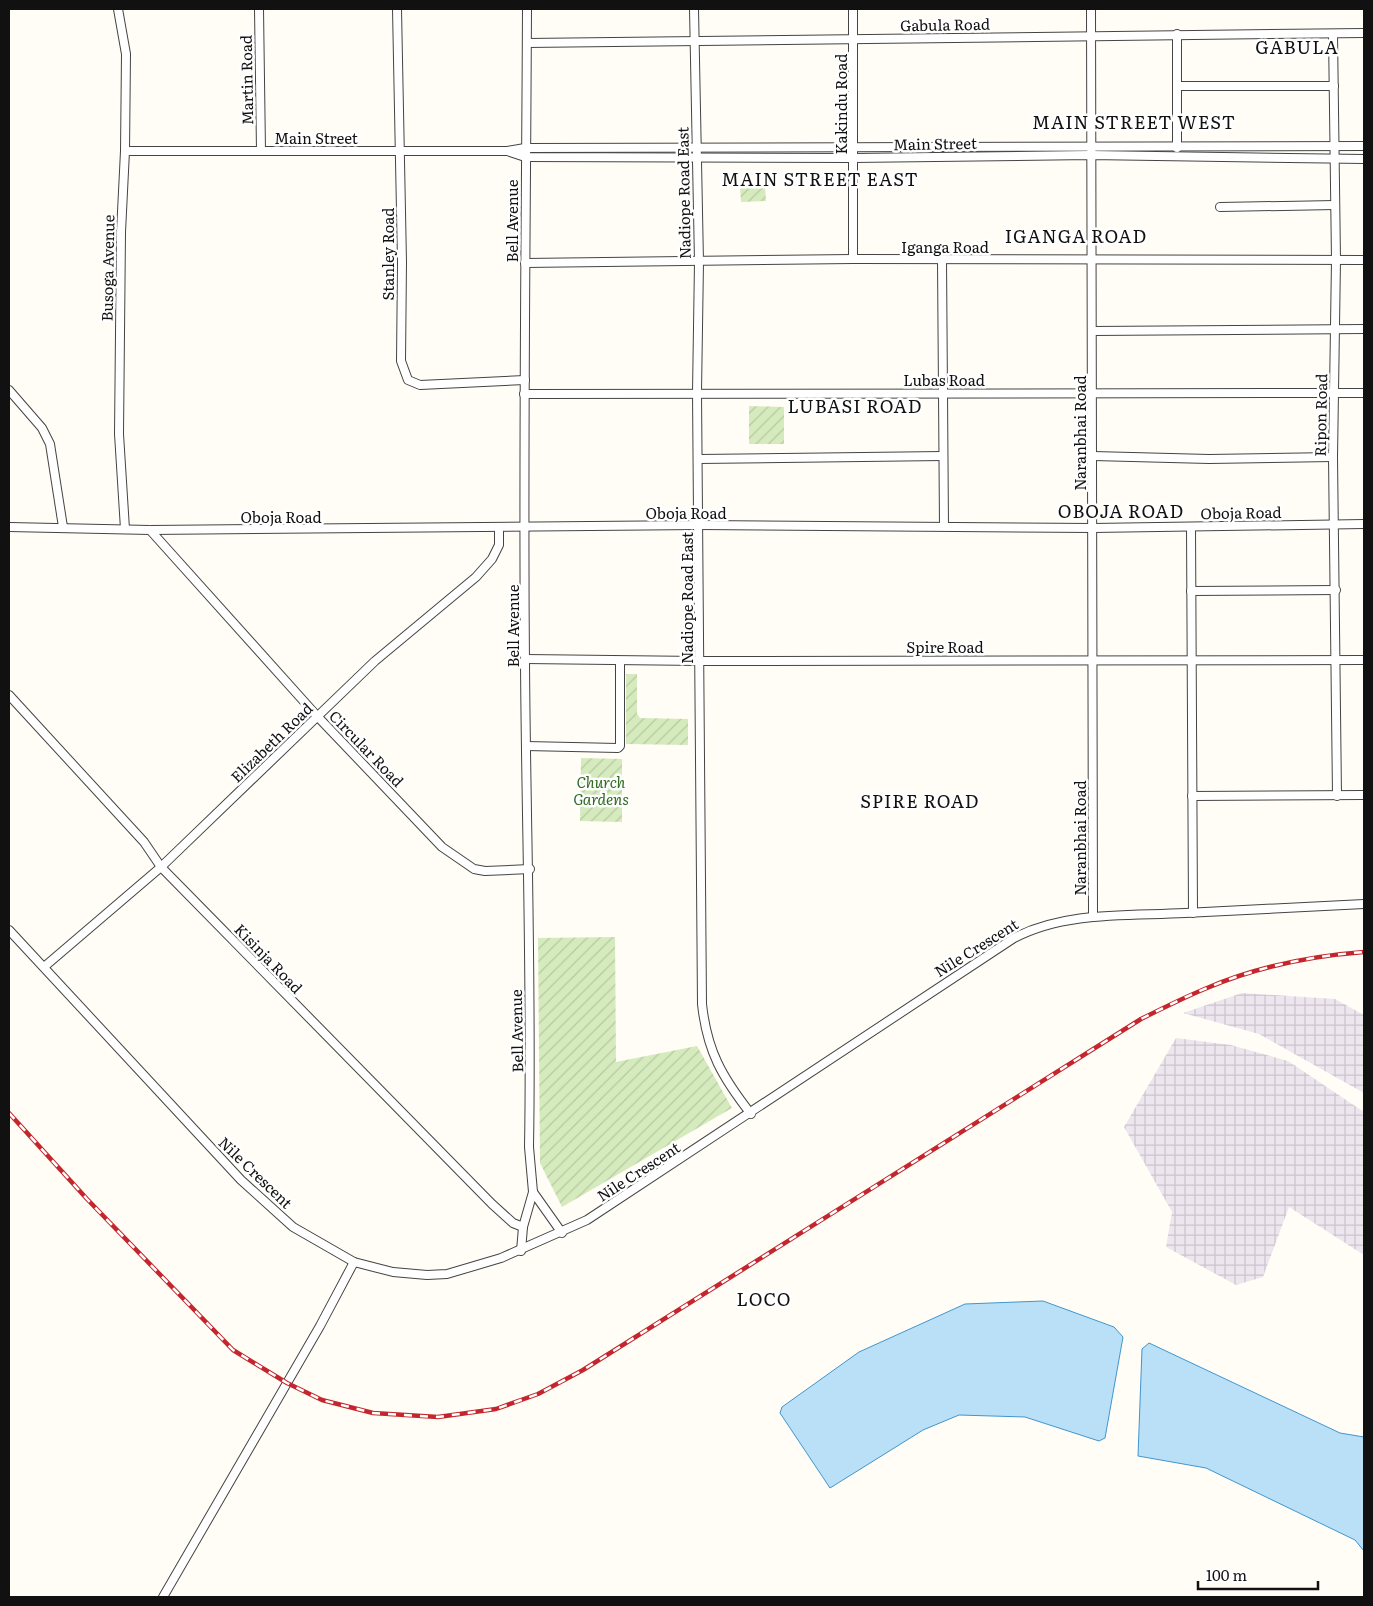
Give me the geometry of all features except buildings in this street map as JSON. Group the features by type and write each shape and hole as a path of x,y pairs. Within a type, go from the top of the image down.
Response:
{"street":[{"name":"Busoga Avenue","path":"118,9 126,54 125,151 121,232 119,434 125,529"},
{"name":"Martin Road","path":"259,9 260,151"},
{"name":"Stanley Road","path":"397,9 401,361 408,380 420,385 525,380"},
{"name":"Bell Avenue","path":"527,9 524,394 526,746 530,869 528,1146 533,1192 562,1233"},
{"name":"Nadiope Road East","path":"694,9 699,262 700,908 704,1020 708,1043 722,1074 751,1114"},
{"name":"Kakindu Road","path":"853,9 853,259"},
{"name":"Naranbhai Road","path":"1091,9 1093,918"},
{"name":"Gabula Road","path":"527,43 853,40 1091,34 1364,33"},
{"path":"1177,34 1177,148"},
{"name":"Ripon Road","path":"1334,34 1336,260 1333,457 1337,796"},
{"path":"1177,86 1334,86"},
{"name":"Main Street","path":"507,152 525,157 853,158 1177,148 1364,146"},
{"name":"Main Street","path":"125,151 507,152 525,148 853,148 1090,152 1364,160"},
{"path":"1220,207 1335,205"},
{"name":"Iganga Road","path":"525,264 853,259 1364,260"},
{"path":"942,260 944,526"},
{"path":"1092,331 1364,329"},
{"path":"9,390 42,428 50,444 63,528"},
{"name":"Lubas Road","path":"524,394 698,392 1364,393"},
{"path":"699,459 943,456"},
{"path":"1093,456 1209,459 1333,457"},
{"name":"Oboja Road","path":"9,527 150,530 700,525 1093,528 1364,524"},
{"path":"1191,527 1193,913"},
{"name":"Elizabeth Road","path":"44,967 160,867 375,661 476,577 492,559 499,544 499,528"},
{"name":"Circular Road","path":"150,530 317,716 442,847 461,862 474,869 485,871 530,869"},
{"path":"1191,591 1336,590"},
{"name":"Spire Road","path":"525,659 620,661 1364,660"},
{"path":"526,746 618,748 620,746 620,661"},
{"name":"Kisinja Road","path":"9,695 144,842 160,867 492,1204 513,1223 523,1227"},
{"path":"1192,796 1364,795"},
{"name":"Nile Crescent","path":"9,930 241,1180 293,1227 354,1262 392,1272 447,1274 521,1251 587,1220 751,1114 1014,938 1047,924 1093,918 1364,904"},
{"path":"521,1251 523,1227 533,1192"},
{"path":"163,1597 320,1326 354,1262"}],"shaded area":[{"path":"1242,993 1335,999 1364,1015 1364,1093 1259,1034 1183,1013"},
{"path":"1176,1038 1231,1045 1288,1061 1364,1112 1364,1255 1289,1207 1263,1277 1236,1285 1166,1247 1172,1212 1124,1127"}],"green space":[{"path":"765,186 766,201 741,202 740,187"},
{"path":"749,406 784,407 784,444 749,444"},
{"path":"626,674 637,674 637,714 640,718 688,719 688,745 626,744"},
{"name":"Church Gardens","path":"581,758 622,759 622,822 580,821"},
{"path":"615,937 616,1062 697,1046 732,1108 562,1207 540,1163 538,938"}],"water":[{"path":"1043,1301 1114,1327 1123,1337 1105,1438 1099,1441 1025,1417 959,1415 923,1430 830,1488 780,1413 782,1407 859,1352 965,1304"},
{"path":"1149,1343 1340,1433 1364,1437 1364,1551 1355,1540 1206,1468 1138,1456 1142,1349"}],"railway":[{"path":"9,1113 87,1199 233,1350 287,1383 322,1400 373,1413 438,1417 496,1409 538,1394 583,1370 1141,1019 1199,991 1264,968 1324,956 1364,952"}],"district":[{"name":"GABULA","path":"1297,46"},
{"name":"MAIN STREET WEST","path":"1134,121"},
{"name":"MAIN STREET EAST","path":"820,178"},
{"name":"IGANGA ROAD","path":"1076,235"},
{"name":"LUBASI ROAD","path":"855,405"},
{"name":"OBOJA ROAD","path":"1121,510"},
{"name":"SPIRE ROAD","path":"920,800"},
{"name":"LOCO","path":"764,1298"}]}
